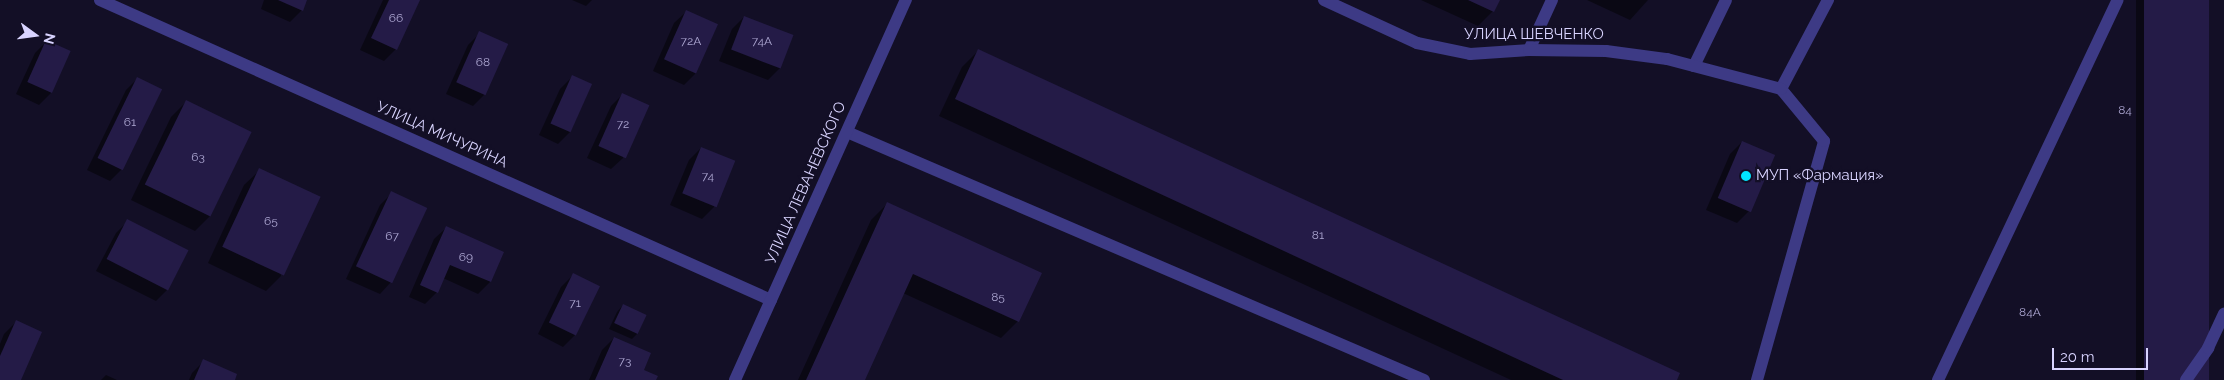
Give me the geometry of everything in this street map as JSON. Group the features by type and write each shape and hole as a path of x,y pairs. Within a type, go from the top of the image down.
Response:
{"street":[{"name":"УЛИЦА МИЧУРИНА","path":"100,0 771,300"},
{"name":"УЛИЦА ЛЕВАНЕВСКОГО","path":"735,380 906,0"},
{"name":"УЛИЦА ШЕВЧЕНКО","path":"1324,0 1417,43 1470,54 1529,50 1606,51 1667,59 1781,89"},
{"path":"1529,50 1552,0"},
{"path":"1694,66 1726,0"},
{"path":"1757,380 1824,141 1781,89 1828,0"},
{"path":"1938,380 2118,0"},
{"path":"847,132 1424,380"},
{"path":"2186,380 2208,348 2224,313"}],"building":[{"path":"278,0 307,0 303,11"},
{"path":"389,0 420,0 397,50 371,38"},
{"path":"1468,0 1500,0 1494,12"},
{"path":"2144,0 2209,0 2209,380 2144,380"},
{"path":"686,10 718,24 696,74 664,59"},
{"path":"744,16 793,35 781,69 731,50"},
{"path":"479,31 508,44 485,95 456,82"},
{"path":"46,40 71,51 52,93 27,82"},
{"path":"978,49 1680,373 1677,380 1563,380 955,99"},
{"path":"572,75 592,84 571,132 550,123"},
{"path":"137,77 162,89 123,170 98,158"},
{"path":"622,93 649,105 626,158 598,146"},
{"path":"186,100 252,132 210,216 145,184"},
{"name":"МУП «Фармация»","path":"1742,141 1775,155 1751,212 1718,198"},
{"path":"701,147 735,161 717,207 682,193"},
{"path":"259,168 321,197 284,276 222,247"},
{"path":"391,191 427,208 392,283 356,266"},
{"path":"887,202 1042,273 1019,322 913,274 865,380 806,380"},
{"path":"127,219 188,250 168,290 107,259"},
{"path":"446,226 504,252 491,282 450,265 438,293 420,285"},
{"path":"573,273 600,286 576,336 549,322"},
{"path":"623,304 647,315 638,334 614,323"},
{"path":"16,320 42,332 21,380 0,380 0,356"},
{"path":"614,337 651,353 644,370 658,376 656,380 595,380"},
{"path":"203,359 237,374 235,380 194,380"}],"place":[{"name":"МУП «Фармация»","path":"1746,176"}]}
